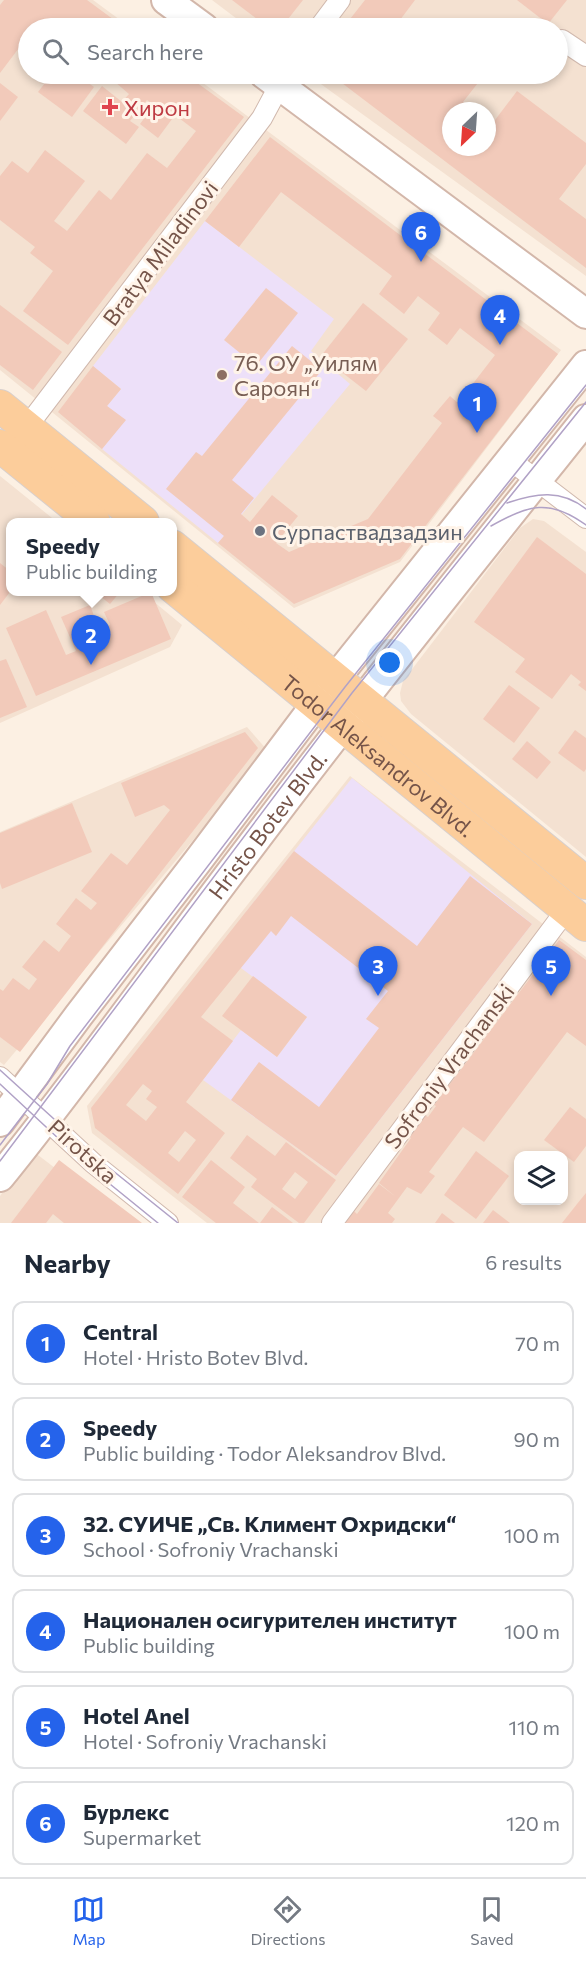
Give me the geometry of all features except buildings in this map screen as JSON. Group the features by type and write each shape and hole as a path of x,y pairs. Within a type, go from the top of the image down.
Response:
{"main road":[{"path":"166,0 190,18"},
{"path":"286,84 586,314"},
{"name":"Hristo Botev Blvd.","path":"0,1122 10,1086 79,1015 316,703 586,365"},
{"path":"0,406 138,518"},
{"name":"Hristo Botev Blvd.","path":"0,1177 47,1119 343,725 586,419"},
{"path":"2,450 89,518"},
{"name":"Todor Aleksandrov Blvd.","path":"177,550 586,883"},
{"name":"Todor Aleksandrov Blvd.","path":"177,590 576,917"}],"street":[{"path":"326,18 340,0"},
{"path":"568,44 586,56"},
{"name":"Bratya Miladinovi","path":"26,428 262,118 274,84"},
{"path":"510,460 586,518"},
{"name":"Sofroniy Vrachanski","path":"332,1223 576,917"},
{"name":"Pirotska","path":"10,1086 93,1163 168,1223"}],"shaded area":[{"path":"0,0 93,0 117,18 18,18 18,84 204,84 561,350 400,562 294,608 0,370"},
{"path":"212,0 586,0 586,276 321,84 568,84 568,18 236,18"},
{"name":"76. ОУ „Уилям Сароян“","path":"205,221 334,319 311,351 350,384 218,543 102,449 125,420 107,406 121,389 93,366"},
{"path":"0,476 52,518 6,518 6,596 147,596 182,625 170,647 0,723"},
{"path":"533,519 544,521 586,552 586,857 411,714 401,701 403,681 520,528"},
{"path":"247,727 268,751 4,1065 0,1062 0,832"},
{"path":"350,776 586,957 586,1223 207,1223 92,1133 87,1106"},
{"path":"352,778 532,924 336,1176 203,1080 241,1030 277,1057 307,1017 241,968 246,912"},
{"path":"34,1152 127,1223 0,1223 0,1196"}],"tram line":[{"path":"0,1145 47,1084 70,1046 345,687 586,385"},
{"path":"0,1161 352,693 586,402"},
{"path":"507,503 538,495 548,495 567,498 586,509"},
{"path":"491,526 517,513 539,508 561,511 586,525"},
{"path":"0,1070 97,1158 178,1223"},
{"path":"0,1084 89,1167 158,1223"}],"place":[{"name":"Хирон","path":"110,107"},
{"name":"Бурлекс","path":"421,262"},
{"name":"Национален осигурителен институт","path":"500,345"},
{"name":"76. ОУ „Уилям Сароян“","path":"222,375"},
{"name":"Central","path":"477,433"},
{"name":"Сурпаствадзадзин","path":"260,531"},
{"name":"Speedy","path":"91,665"},
{"name":"32. СУИЧЕ „Св. Климент Охридски“","path":"378,996"},
{"name":"Hotel Anel","path":"551,996"}]}
